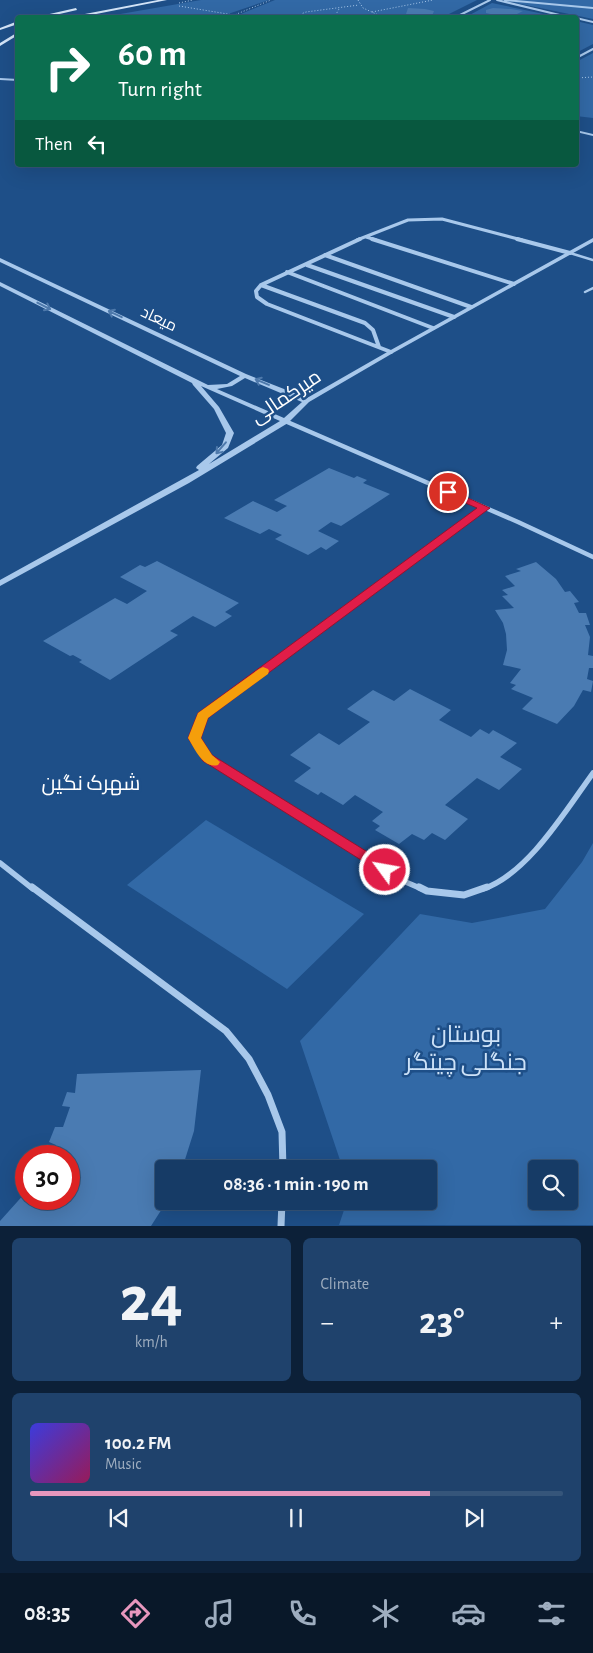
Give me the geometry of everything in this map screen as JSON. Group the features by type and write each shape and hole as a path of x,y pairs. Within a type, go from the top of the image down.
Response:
{"main road":[{"path":"82,15 165,0"},
{"path":"48,15 79,8"},
{"path":"0,29 15,23"},
{"path":"0,45 15,35"}],"street":[{"path":"460,15 490,0"},
{"path":"497,0 560,15"},
{"path":"504,0 593,8"},
{"path":"579,19 593,22"},
{"path":"579,56 593,49"},
{"path":"0,79 15,80"},
{"path":"579,132 593,135"},
{"path":"391,352 267,304 257,297 256,291 261,285 287,272 389,226 408,220 442,219 570,253"},
{"path":"366,237 514,284"},
{"name":"میرکمالی","path":"0,584 186,481 285,422 307,401 391,352 593,240"},
{"path":"325,255 471,307"},
{"name":"میعاد","path":"0,260 244,374 307,401"},
{"path":"307,264 454,317"},
{"path":"287,272 433,328"},
{"name":"میعاد","path":"0,284 192,380 285,422"},
{"path":"261,285 365,323 373,330 379,347"},
{"path":"192,380 214,386 228,386 238,381 244,374"},
{"path":"186,481 225,446 230,433 217,408 192,380"},
{"path":"285,422 485,508 593,557"},
{"path":"485,508 203,716 194,738 208,758 401,880 427,892 464,895 495,885 534,853 593,773"},
{"path":"0,863 76,922 226,1031 249,1059 268,1095 282,1132 283,1160"},
{"path":"281,1226 282,1210"}],"lane":[{"path":"570,253 593,260"},
{"path":"585,292 593,288"}],"path":[{"path":"176,6 234,15 271,0"},
{"path":"358,0 360,5 378,15"},
{"path":"372,12 433,0"},
{"path":"301,15 306,12 360,5"},
{"path":"336,15 339,9"},
{"path":"579,78 593,77"}],"green space":[{"path":"201,0 269,0 225,15 115,15"},
{"path":"275,0 477,0 447,15 238,15"},
{"path":"502,0 593,0 593,19"},
{"path":"492,3 549,15 470,15"},
{"path":"579,22 593,25 593,44 579,51"},
{"path":"593,53 593,118 579,116 579,60"},
{"path":"206,820 364,914 287,989 127,885"},
{"name":"بوستان جنگلی چیتگر","path":"593,843 593,1225 339,1225 344,1210 437,1210 437,1160 340,1160 300,1041 420,914 472,923 545,909 582,862"}],"building":[{"path":"408,8 434,11 432,15 406,14"},
{"path":"493,8 523,11 515,15 486,13 486,10"},
{"path":"329,468 354,478 357,476 367,480 363,483 390,494 341,526 331,522 318,531 339,541 326,550 321,547 308,555 275,539 282,535 269,529 260,534 224,518 253,501 277,512 287,506 274,500"},
{"path":"157,561 239,603 225,612 232,616 215,627 193,616 170,631 178,635 110,680 79,662 82,660 73,655 70,656 43,641 115,598 127,604 147,591 120,577 140,565 145,567"},
{"path":"536,562 556,579 565,592 570,591 579,602 574,603 579,613 586,613 590,625 585,625 590,637 588,655 593,656 593,668 589,668 587,679 593,681 591,692 583,690 574,706 557,724 522,709 533,698 511,689 516,685 510,683 521,669 503,665 507,650 506,634 503,623 495,610 514,608 502,596 508,595 502,590 515,586 505,576 521,571 516,569"},
{"path":"410,689 451,710 439,720 471,737 480,729 489,734 493,730 517,743 500,757 522,769 499,790 477,778 445,805 468,819 445,840 432,833 424,840 412,834 399,844 375,830 380,826 372,821 383,812 355,795 343,805 321,792 318,795 294,781 311,768 290,755 319,733 339,745 370,722 347,709 373,690 394,701"},
{"path":"201,1070 194,1131 185,1160 155,1160 155,1210 161,1210 151,1226 0,1226 0,1221 15,1204 15,1210 80,1210 80,1145 56,1145 49,1142 55,1127 63,1127 70,1107 62,1106 67,1092 75,1093 77,1074"}],"slow traffic":[{"path":"213,762 194,738 203,716 263,671"}],"district":[{"name":"شهرک نگین","path":"91,783"}],"route":[{"path":"385,870 208,758 194,738 203,716 485,508 448,492"}]}
